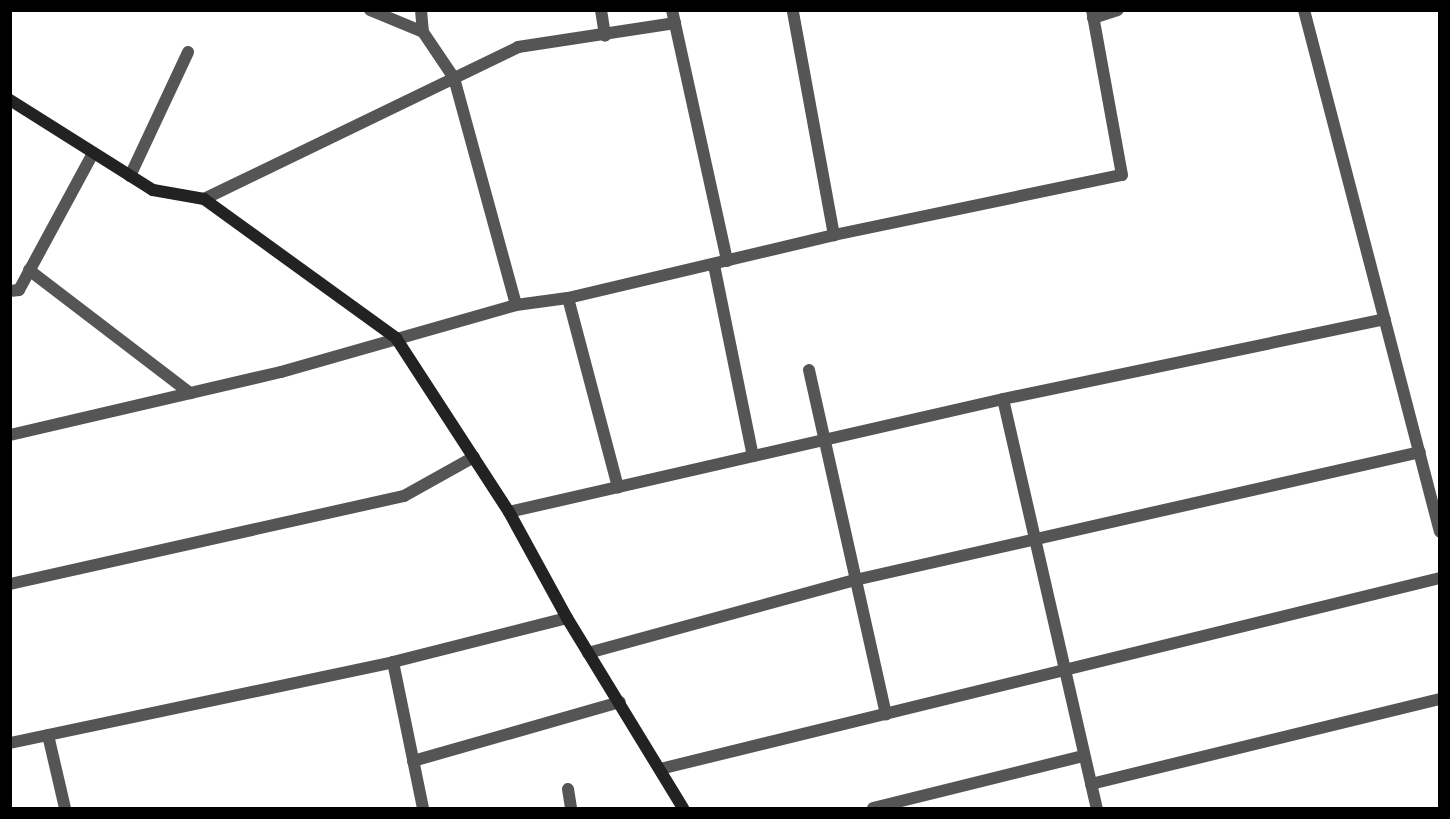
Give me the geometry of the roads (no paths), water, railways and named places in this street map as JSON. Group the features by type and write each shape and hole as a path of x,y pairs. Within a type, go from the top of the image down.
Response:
{"street":[{"path":"370,10 423,32"},
{"path":"421,10 423,32 454,78 516,305"},
{"path":"601,10 605,36"},
{"path":"10,435 281,372 516,305 568,298 834,235 1122,175 1093,14 1118,10"},
{"path":"1304,10 1440,532"},
{"path":"794,12 834,235"},
{"path":"204,199 518,47 605,36 674,17 727,261"},
{"path":"130,176 188,52"},
{"path":"10,100 153,190 204,199 396,338 509,512 567,618 683,808"},
{"path":"10,291 19,290 93,153"},
{"path":"714,265 753,456"},
{"path":"29,270 190,393"},
{"path":"568,298 618,487"},
{"path":"509,512 1003,399 1385,320"},
{"path":"808,370 886,714"},
{"path":"1003,399 1062,672 1097,808"},
{"path":"588,653 855,580 1034,537 1420,452"},
{"path":"10,584 404,496 474,458"},
{"path":"660,769 1440,578"},
{"path":"10,743 393,662 567,618"},
{"path":"393,662 413,761 419,808"},
{"path":"1091,784 1440,699"},
{"path":"413,761 620,702"},
{"path":"48,735 66,808"},
{"path":"873,808 1083,756"},
{"path":"568,789 571,808"}]}
